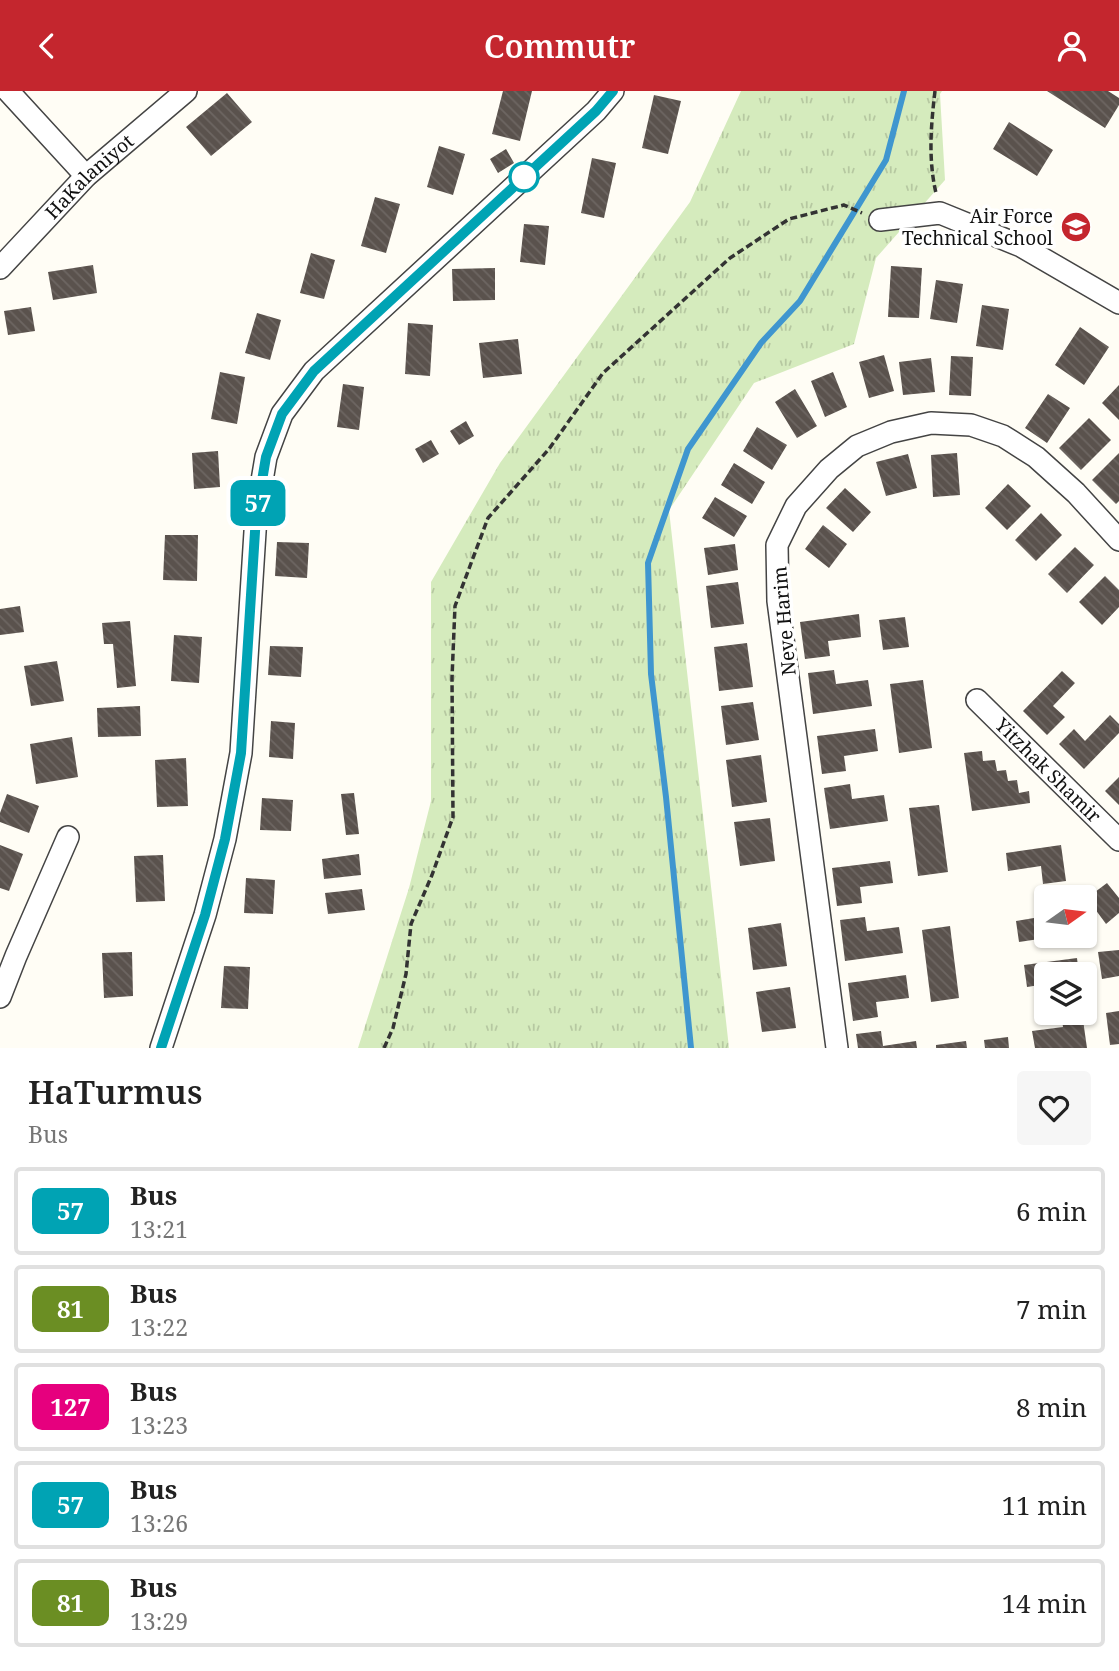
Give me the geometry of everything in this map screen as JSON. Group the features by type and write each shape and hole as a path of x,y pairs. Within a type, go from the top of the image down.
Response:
{"street":[{"path":"8,91 86,176"},
{"name":"HaKalaniyot","path":"0,268 86,176 186,91"},
{"path":"161,1048 205,915 225,839 241,753 256,516 266,457 282,414 314,371 596,111 613,91"},
{"path":"880,220 940,213 1021,246 1119,303"},
{"name":"Neve Harim","path":"837,1048 778,601 778,545 796,506 829,469 857,446 891,432 930,423 971,425 1003,436 1036,457 1076,493 1119,540"},
{"name":"Yitzhak Shamir","path":"977,701 1119,840"},
{"path":"0,997 68,837"}],"path":[{"path":"936,91 930,129 932,175 940,213"},
{"path":"384,1048 393,1028 406,974 411,924 453,817 452,678 455,606 488,518 549,449 604,373 730,258 789,219 844,205 880,220"}],"green space":[{"path":"741,91 942,91 945,180 876,258 854,344 754,383 669,510 729,1048 358,1048 409,888 431,801 431,582 500,463 690,202"}],"building":[{"path":"503,91 532,91 520,141 492,134"},
{"path":"1047,91 1108,91 1119,98 1119,105 1105,128"},
{"path":"227,93 252,122 211,156 186,127"},
{"path":"654,95 681,101 668,154 642,148"},
{"path":"1009,122 1053,150 1037,176 993,149"},
{"path":"439,146 465,154 453,195 427,187"},
{"path":"506,149 514,163 498,173 490,159"},
{"path":"592,158 616,163 604,218 581,213"},
{"path":"375,197 400,204 386,253 361,246"},
{"path":"524,224 549,226 545,265 520,262"},
{"path":"311,253 335,260 324,299 300,293"},
{"path":"93,265 97,293 53,300 48,272"},
{"path":"891,266 922,268 919,318 888,317"},
{"path":"495,268 495,300 453,301 452,269"},
{"path":"936,280 963,284 957,323 930,319"},
{"path":"982,305 1009,309 1003,350 976,346"},
{"path":"31,307 35,331 8,335 4,311"},
{"path":"257,313 281,320 270,360 245,353"},
{"path":"408,323 433,325 430,376 405,374"},
{"path":"1080,327 1109,347 1084,385 1055,365"},
{"path":"518,339 522,374 483,378 479,343"},
{"path":"884,355 894,391 869,398 859,362"},
{"path":"951,356 973,357 971,396 949,395"},
{"path":"931,358 935,392 903,395 899,362"},
{"path":"220,372 245,377 237,424 211,419"},
{"path":"833,372 847,407 825,417 811,381"},
{"path":"343,384 364,387 359,430 337,427"},
{"path":"1119,385 1119,420 1102,403"},
{"path":"795,389 817,426 797,438 775,402"},
{"path":"1048,394 1070,408 1047,443 1025,428"},
{"path":"1089,418 1111,440 1081,470 1059,448"},
{"path":"466,421 474,436 459,445 450,431"},
{"path":"757,427 787,445 772,470 743,451"},
{"path":"431,440 439,454 423,463 415,449"},
{"path":"218,451 220,487 194,489 192,453"},
{"path":"957,453 960,495 933,497 931,455"},
{"path":"1119,453 1119,501 1116,504 1092,480"},
{"path":"908,454 917,488 886,496 876,462"},
{"path":"734,463 765,482 752,504 721,485"},
{"path":"1008,484 1031,506 1007,530 985,508"},
{"path":"845,488 871,512 853,532 826,508"},
{"path":"715,497 747,516 734,537 702,518"},
{"path":"1041,513 1062,535 1036,561 1015,540"},
{"path":"823,525 847,544 829,568 805,549"},
{"path":"165,535 198,535 197,581 163,580"},
{"path":"277,542 309,543 307,578 275,576"},
{"path":"735,544 738,570 708,575 704,548"},
{"path":"1075,547 1094,565 1067,593 1048,574"},
{"path":"1105,576 1119,590 1119,607 1102,625 1079,602"},
{"path":"738,582 744,624 711,628 706,586"},
{"path":"20,606 24,632 0,635 0,609"},
{"path":"859,614 861,637 828,641 830,656 805,659 800,622"},
{"path":"905,617 909,647 883,650 879,620"},
{"path":"130,621 136,686 117,688 113,644 104,644 102,623"},
{"path":"174,635 202,637 199,683 171,681"},
{"path":"747,643 753,687 719,691 714,647"},
{"path":"270,646 303,647 301,677 268,675"},
{"path":"57,661 64,701 31,706 24,666"},
{"path":"834,670 836,684 868,680 872,706 813,714 808,673"},
{"path":"1062,671 1075,683 1053,706 1065,717 1047,735 1023,711"},
{"path":"923,680 932,748 899,753 890,684"},
{"path":"753,702 759,740 726,745 721,706"},
{"path":"140,706 141,736 98,737 97,708"},
{"path":"1110,715 1119,724 1119,733 1084,769 1059,744 1074,729 1085,741"},
{"path":"271,721 295,723 293,759 269,757"},
{"path":"875,729 878,751 844,756 846,771 822,774 817,736"},
{"path":"72,737 78,777 36,784 30,744"},
{"path":"982,751 983,761 995,760 997,771 1006,770 1008,781 1017,780 1019,793 1029,791 1030,803 972,811 964,753"},
{"path":"761,755 767,802 732,807 726,760"},
{"path":"186,758 188,806 157,807 155,760"},
{"path":"1119,777 1119,805 1105,791"},
{"path":"850,784 852,799 884,795 888,821 830,829 824,788"},
{"path":"354,793 359,834 346,835 341,794"},
{"path":"7,794 39,806 29,833 0,822 0,813"},
{"path":"262,798 293,800 291,831 260,830"},
{"path":"939,805 948,872 918,876 909,808"},
{"path":"770,818 775,861 740,866 734,822"},
{"path":"0,845 23,854 9,891 0,888"},
{"path":"1061,845 1066,881 1043,884 1041,866 1008,871 1006,853"},
{"path":"359,854 361,875 324,879 322,859"},
{"path":"163,855 165,901 136,902 134,856"},
{"path":"890,861 893,883 860,887 862,903 837,906 832,868"},
{"path":"246,878 275,880 273,914 244,913"},
{"path":"1107,883 1119,898 1119,913 1106,924 1097,912 1097,890"},
{"path":"362,889 365,910 328,914 325,893"},
{"path":"865,917 867,931 899,927 903,953 845,961 840,920"},
{"path":"1034,918 1034,940 1019,942 1016,921"},
{"path":"781,923 787,966 753,970 748,928"},
{"path":"950,926 959,998 931,1002 922,930"},
{"path":"1119,950 1119,976 1102,979 1098,952"},
{"path":"132,952 133,996 104,998 102,953"},
{"path":"1077,958 1077,962 1047,962"},
{"path":"1034,964 1034,986 1027,987 1024,965"},
{"path":"224,966 250,967 248,1009 221,1008"},
{"path":"906,975 909,998 876,1002 878,1017 853,1021 848,983"},
{"path":"790,987 796,1028 762,1032 756,992"},
{"path":"1119,1011 1119,1044 1110,1045 1106,1013"},
{"path":"1084,1025 1087,1048 1035,1048 1032,1031"},
{"path":"881,1031 883,1046 916,1041 917,1048 858,1048 856,1034"},
{"path":"1008,1037 1009,1048 985,1048 984,1040"},
{"path":"966,1041 967,1048 936,1048 936,1045"}],"waterway":[{"path":"691,1048 651,674 648,563 688,449 761,343 800,301 886,160 904,91"}],"bus line":[{"name":"57","path":"161,1048 205,915 225,839 241,753 256,516 266,457 282,414 314,371 596,111 613,91"}],"place":[{"name":"Air Force Technical School","path":"1076,227"}]}
